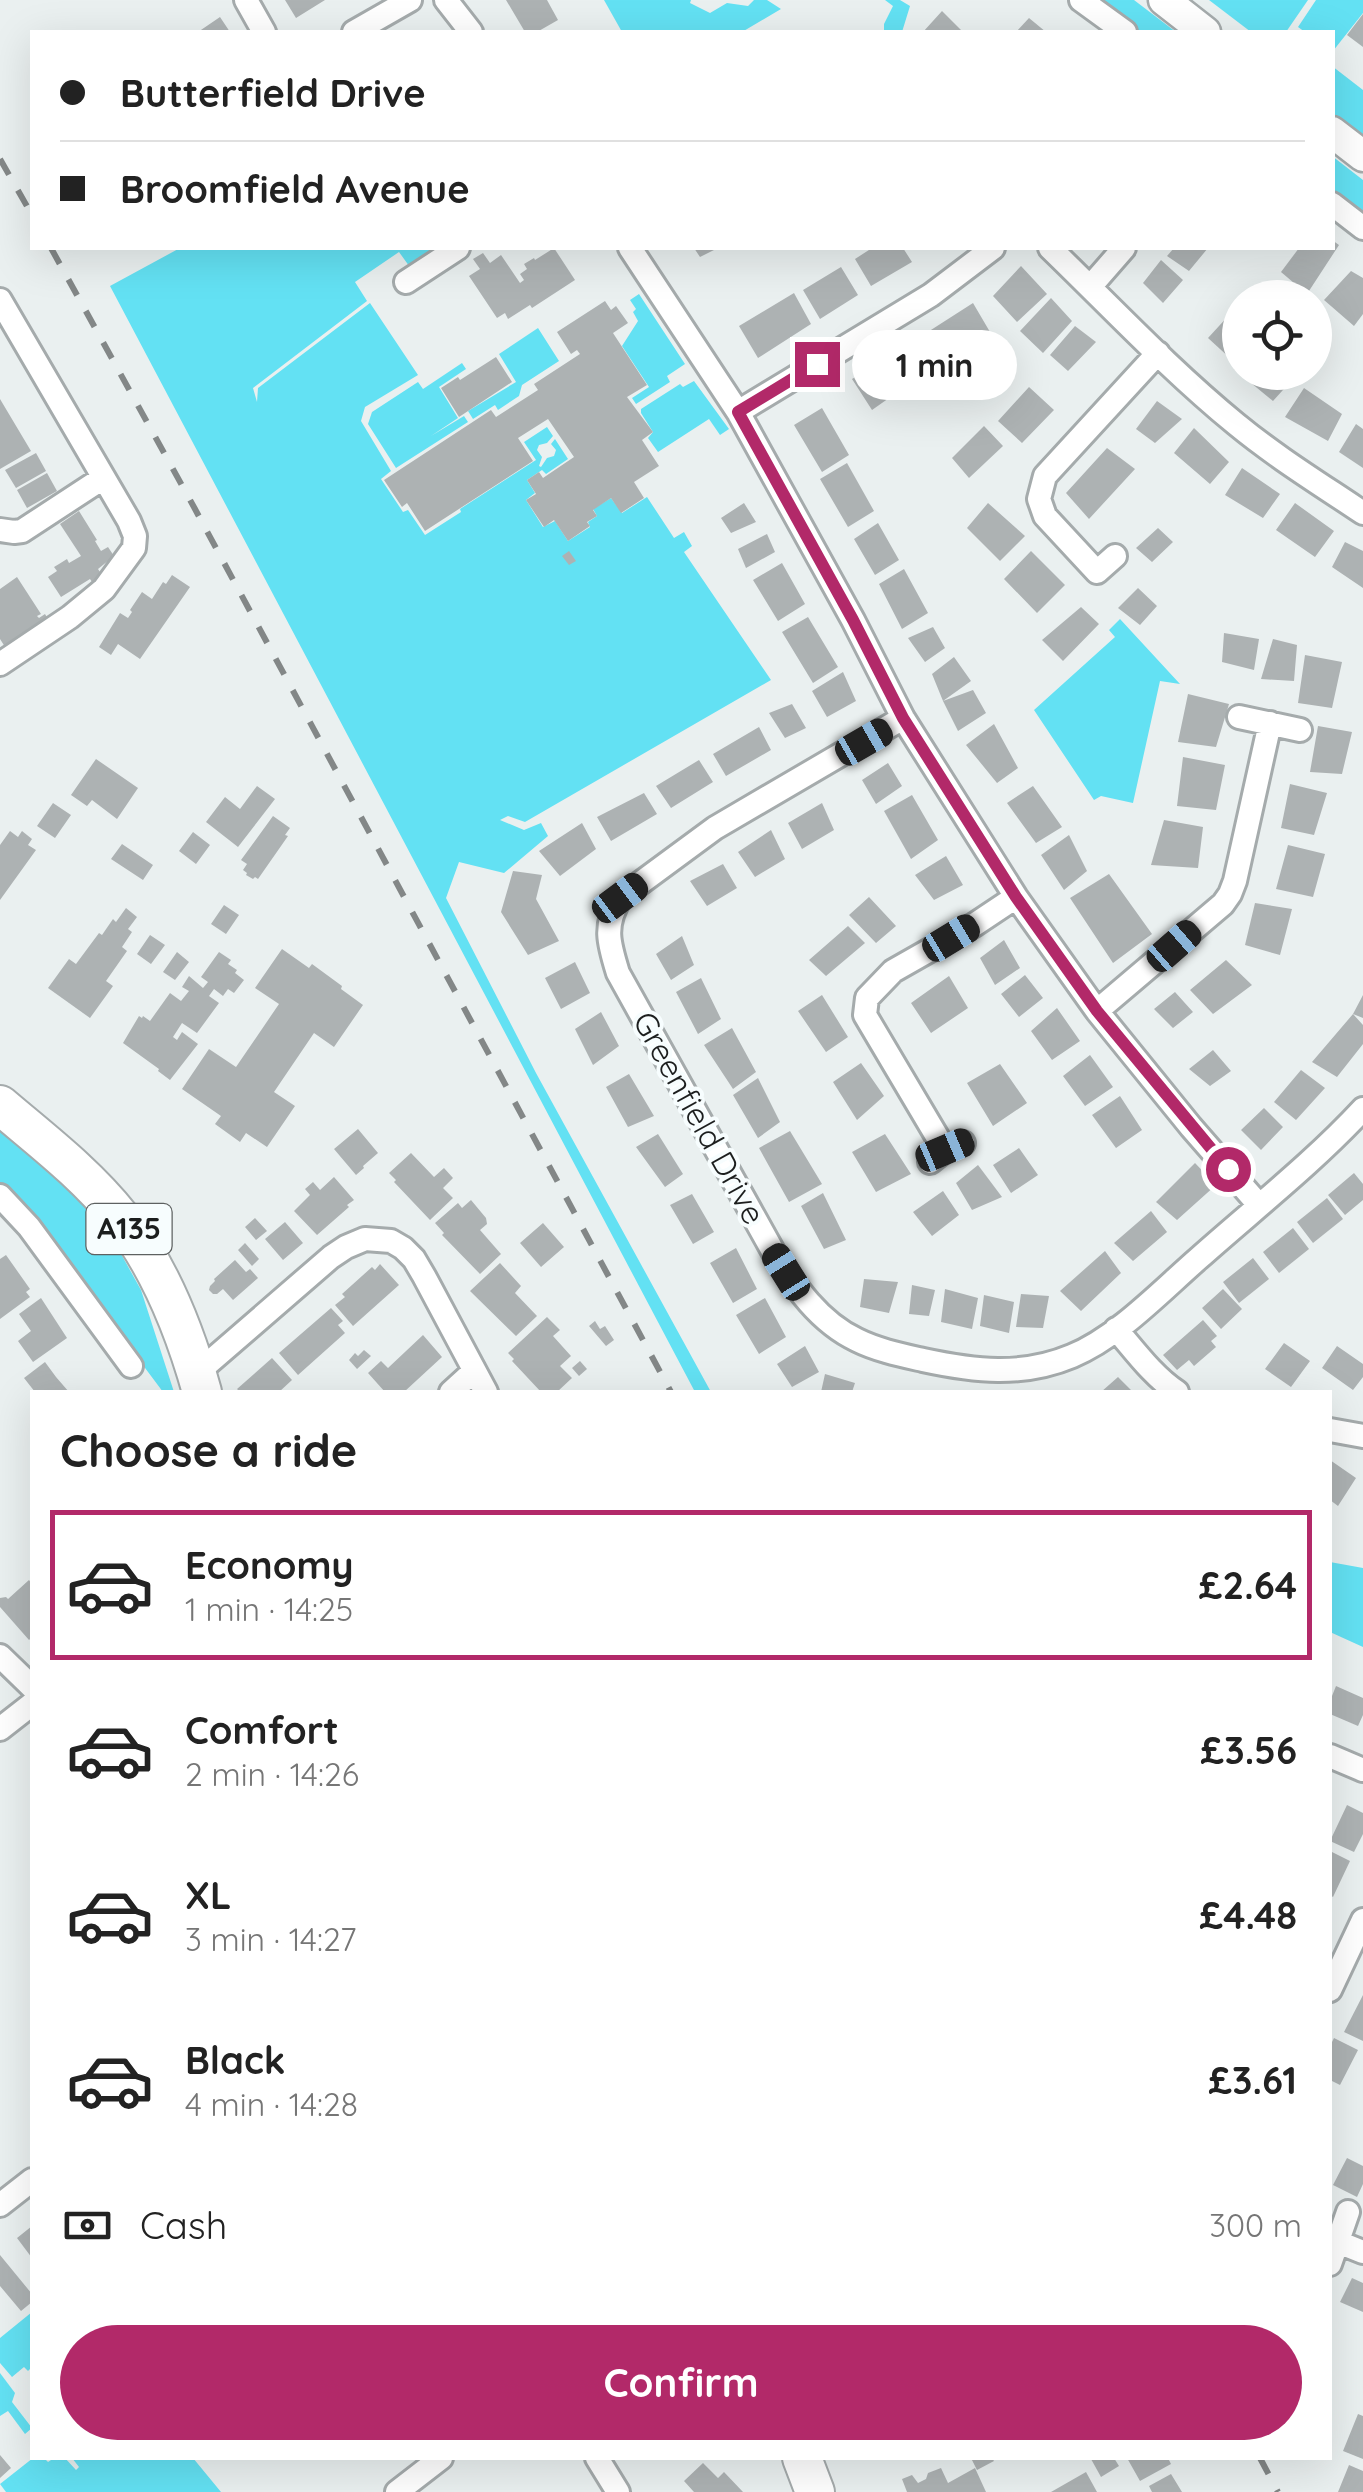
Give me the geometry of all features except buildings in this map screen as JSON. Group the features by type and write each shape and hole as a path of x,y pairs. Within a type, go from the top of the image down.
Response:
{"main road":[{"name":"A135","path":"0,1105 95,1189 122,1220 165,1290 199,1383"},
{"path":"803,2460 815,2492"}],"street":[{"path":"246,0 263,30"},
{"path":"358,30 410,0"},
{"path":"446,0 469,30"},
{"path":"1080,0 1122,30"},
{"path":"1164,0 1202,30"},
{"path":"1335,134 1363,156"},
{"path":"1335,206 1363,228"},
{"path":"406,282 455,250"},
{"path":"631,250 738,412 903,718 1016,897 1097,1011 1259,1205"},
{"path":"738,412 931,295 990,250"},
{"path":"1052,250 1250,435 1363,513"},
{"path":"1090,287 1122,250"},
{"path":"0,300 134,531 135,542 132,554 96,597 0,664"},
{"path":"1115,556 1097,572 1045,516 1038,499 1045,476 1158,353"},
{"path":"0,530 22,531 102,478"},
{"path":"1239,716 1300,730"},
{"name":"Greenfield Drive","path":"903,718 715,828 620,898 611,912 608,941 626,989 774,1253 798,1292 846,1333 883,1350 1030,1381 1116,1329 1332,1142 1363,1109"},
{"path":"1097,1011 1230,894 1270,723"},
{"path":"946,1152 864,1016 867,998 893,971 1016,897"},
{"path":"0,1196 23,1220 132,1366"},
{"path":"199,1383 331,1257 346,1246 370,1239 391,1241 414,1259 485,1390"},
{"path":"1116,1329 1176,1390"},
{"path":"453,1390 474,1371"},
{"path":"1332,1430 1363,1436"},
{"path":"0,1656 30,1685"},
{"path":"0,1729 30,1706"},
{"path":"1332,1757 1363,1770"},
{"path":"1332,1986 1363,1920"},
{"path":"0,2174 16,2192"},
{"path":"1348,2212 1334,2253 1363,2252"},
{"path":"392,2487 438,2460"},
{"path":"598,2460 618,2492"}],"shaded area":[{"path":"604,0 691,0 690,3 710,13 727,3 748,6 754,0 767,0 781,9 745,30 621,30"},
{"path":"885,0 900,0 910,6 903,30 884,30 893,6"},
{"path":"1097,0 1134,0 1173,30 1133,30"},
{"path":"1209,0 1308,0 1287,30 1248,30"},
{"path":"1316,0 1363,0 1363,13 1335,48 1335,30 1298,27"},
{"path":"1335,68 1363,90 1363,141 1335,119"},
{"path":"1335,158 1363,180 1363,222 1335,200"},
{"path":"176,250 441,250 412,270 399,252 355,282 367,301 253,388 257,402 258,388 370,303 418,375 365,407 361,421 391,471 381,479 403,512 408,510 425,535 536,460 524,442 547,427 553,436 539,445 539,466 554,456 556,450 551,444 555,439 568,459 546,474 542,470 527,480 535,493 526,500 543,527 555,521 568,541 590,527 588,522 597,516 593,509 611,498 622,513 647,497 674,538 684,532 692,546 684,552 771,680 525,822 508,816 500,820 524,830 541,823 548,836 504,873 459,862 446,898 536,1073 710,1390 694,1390 110,286"},
{"path":"639,294 685,364 667,376 670,382 636,404 632,398 649,387 622,346 638,321 630,300"},
{"path":"538,328 559,361 522,385 519,396 498,410 495,405 473,419 468,411 516,382 499,354"},
{"path":"462,363 466,369 439,387 458,418 431,436 464,416 468,422 396,468 368,424 372,412 418,382 423,389"},
{"path":"694,381 729,429 720,435 709,419 658,452 648,438 653,432 641,409 680,384 683,387"},
{"path":"1120,619 1180,684 1160,681 1133,803 1101,796 1094,800 1034,710 1115,637 1109,630"},
{"path":"0,1131 75,1194 120,1252 141,1290 173,1390 162,1390 45,1234 0,1183"},
{"path":"1332,1562 1363,1568 1363,1647 1332,1633"},
{"path":"30,2314 28,2371 24,2367 12,2377 0,2363 0,2338"},
{"path":"0,2373 15,2393 12,2402 30,2430 25,2434 8,2411 0,2416"},
{"path":"30,2460 67,2460 76,2470 79,2467 74,2460 195,2460 221,2492 6,2492 0,2484"}],"railway":[{"path":"0,159 30,212"},
{"path":"52,250 670,1390"},
{"path":"1261,2460 1278,2492"}],"route":[{"path":"817,364 738,412 903,718 1016,897 1097,1011 1228,1169"}]}
